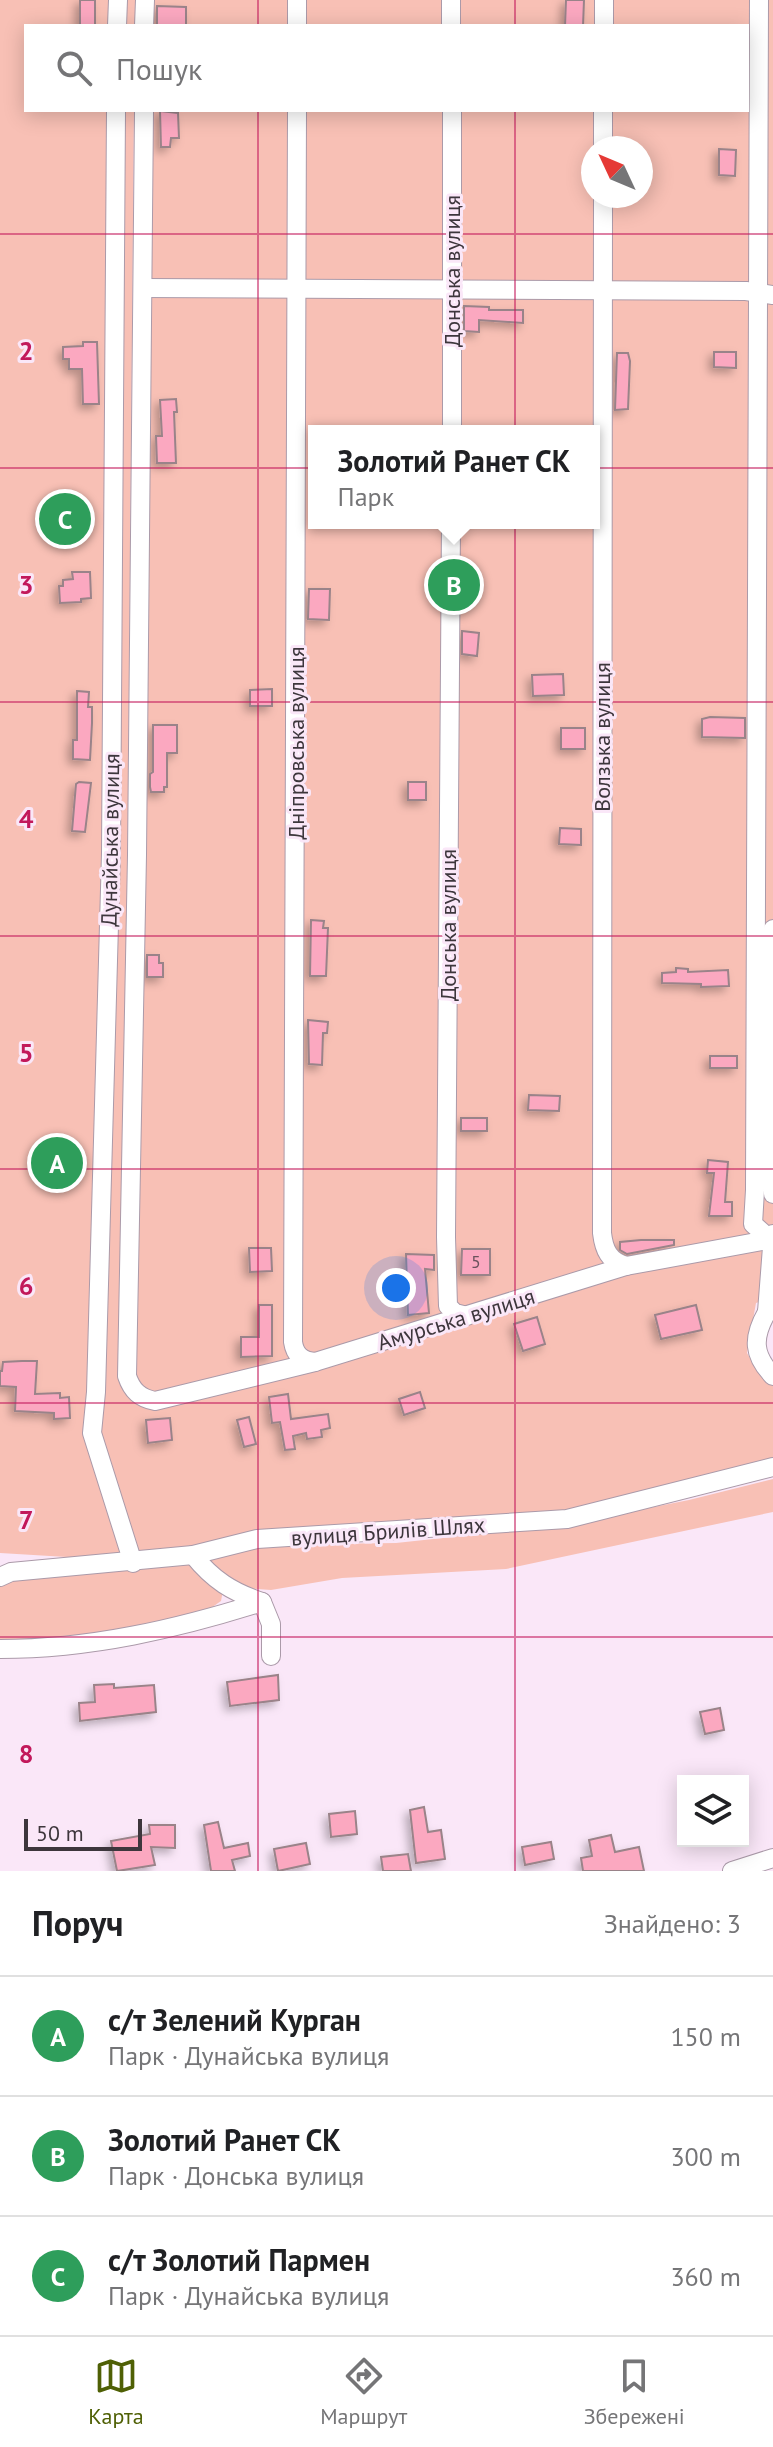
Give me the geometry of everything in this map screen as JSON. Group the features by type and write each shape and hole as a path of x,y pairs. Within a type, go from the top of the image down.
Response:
{"street":[{"path":"117,24 118,0"},
{"path":"144,24 145,0"},
{"path":"297,0 297,24"},
{"path":"451,0 451,24"},
{"path":"604,0 604,24"},
{"path":"759,0 766,295 753,1224 772,1237 770,1311 756,1336 755,1347 759,1358 773,1376"},
{"name":"Дунайська вулиця","path":"116,112 111,853 96,1392 92,1433 133,1563"},
{"name":"Дунайська вулиця","path":"140,1396 127,1376 137,855 144,112"},
{"name":"Дніпровська вулиця","path":"297,112 293,1342 297,1355 308,1362 315,1362"},
{"name":"Донська вулиця","path":"452,112 452,425"},
{"path":"603,112 603,136"},
{"name":"Волзька вулиця","path":"603,208 602,1233 608,1256 626,1266"},
{"path":"143,288 746,291 766,295"},
{"name":"Донська вулиця","path":"451,529 446,1237 448,1306 455,1313 467,1316"},
{"path":"773,929 773,1194"},
{"name":"Амурська вулиця","path":"140,1396 155,1401 315,1362 626,1266 772,1237"},
{"name":"вулиця Брилів Шлях","path":"4,1570 133,1563 193,1555 257,1539 567,1519 773,1467"},
{"path":"193,1555 207,1573 227,1589 262,1602 271,1624 271,1656"},
{"path":"0,1649 83,1645 201,1621 262,1602"},
{"path":"732,1871 773,1858"}],"shaded area":[{"path":"0,0 135,0 135,24 24,24 24,112 134,112 127,914 139,112 749,112 749,24 140,24 140,0 773,0 773,1297 756,1303 747,1353 762,1378 766,1373 773,1381 773,1461 563,1514 100,1559 0,1553"},
{"path":"773,1479 773,1512 506,1569 342,1578 271,1590 242,1588 206,1559 253,1545 396,1543 563,1525 689,1500"},
{"path":"187,1561 223,1590 221,1601 211,1608 136,1628 64,1639 0,1641 0,1585 18,1578"}],"building":[{"path":"80,0 95,0 95,24 80,24"},
{"path":"566,0 584,0 583,24 565,24"},
{"path":"157,6 186,7 186,24 157,24"},
{"path":"160,112 178,113 179,138 171,138 170,147 161,147"},
{"path":"719,149 736,150 735,176 719,175"},
{"path":"464,306 523,310 523,323 479,320 479,332 464,331"},
{"path":"83,342 97,342 99,404 83,404 82,369 69,369 69,359 63,359 63,347 83,346"},
{"path":"714,352 736,352 736,368 714,367"},
{"path":"617,353 628,353 630,361 628,409 615,410"},
{"path":"176,399 176,463 157,463 156,436 162,436 160,400"},
{"path":"72,572 90,572 91,598 60,603 59,586 63,586 63,580 73,579"},
{"path":"309,589 330,589 329,620 308,619"},
{"path":"462,631 479,633 477,656 462,654"},
{"path":"563,674 564,695 533,696 532,675"},
{"path":"272,689 272,706 250,706 250,690"},
{"path":"77,691 89,692 88,707 92,707 90,760 73,759 73,740 77,740"},
{"path":"745,718 745,738 702,737 702,719"},
{"path":"153,725 177,725 177,753 167,753 167,787 164,787 164,792 151,792 150,787"},
{"path":"561,728 585,728 585,749 561,749"},
{"path":"408,782 426,782 426,800 408,800"},
{"path":"91,783 85,832 72,831 76,784"},
{"path":"560,828 581,829 581,845 559,844"},
{"path":"311,920 324,921 323,928 328,928 326,976 310,976"},
{"path":"147,955 159,955 159,963 163,963 163,977 147,977"},
{"path":"676,968 688,969 688,972 728,970 729,986 662,983 662,973 676,972"},
{"path":"308,1020 328,1022 327,1033 323,1033 322,1065 309,1064"},
{"path":"710,1056 737,1056 737,1068 710,1068"},
{"path":"529,1095 560,1096 559,1111 528,1110"},
{"path":"461,1118 487,1118 487,1131 461,1131"},
{"path":"708,1160 728,1162 725,1202 732,1202 732,1216 709,1216 714,1173 707,1173"},
{"path":"674,1240 674,1245 627,1254 620,1250 620,1242"},
{"path":"249,1248 271,1248 272,1271 250,1272"},
{"path":"462,1249 490,1249 490,1275 461,1275"},
{"path":"406,1254 434,1255 434,1270 425,1269 429,1313 408,1315"},
{"path":"259,1305 272,1305 272,1356 241,1357 241,1337 259,1337"},
{"path":"696,1305 702,1330 661,1339 655,1315"},
{"path":"537,1317 545,1344 523,1351 514,1324"},
{"path":"37,1361 35,1394 60,1393 60,1398 69,1397 70,1418 54,1419 54,1413 15,1411 16,1387 0,1386 3,1362"},
{"path":"420,1392 425,1408 404,1415 399,1399"},
{"path":"288,1394 291,1419 328,1414 330,1428 321,1430 322,1437 307,1439 306,1433 293,1436 295,1449 285,1450 280,1422 272,1423 269,1397"},
{"path":"249,1417 256,1444 244,1447 237,1420"},
{"path":"170,1418 172,1440 148,1443 146,1420"},
{"path":"278,1675 279,1700 230,1706 227,1682"},
{"path":"114,1684 114,1688 154,1685 156,1712 80,1721 79,1703 95,1702 94,1685"},
{"path":"720,1708 724,1730 705,1734 700,1712"},
{"path":"424,1807 428,1832 441,1830 445,1859 416,1863 410,1810"},
{"path":"355,1811 357,1834 331,1837 329,1814"},
{"path":"218,1822 224,1848 248,1843 250,1856 232,1860 235,1871 211,1871 204,1825"},
{"path":"149,1825 175,1825 175,1848 151,1847 155,1865 117,1871 111,1841 150,1834"},
{"path":"611,1835 615,1852 639,1847 644,1871 583,1871 581,1858 592,1856 589,1840"},
{"path":"551,1842 554,1859 525,1865 522,1847"},
{"path":"306,1843 310,1864 278,1871 274,1849"},
{"path":"408,1854 411,1871 383,1871 381,1857"}],"place":[{"name":"с/т Золотий Пармен","path":"65,519"},
{"name":"Золотий Ранет СК","path":"454,585"},
{"name":"с/т Зелений Курган","path":"57,1163"}]}
